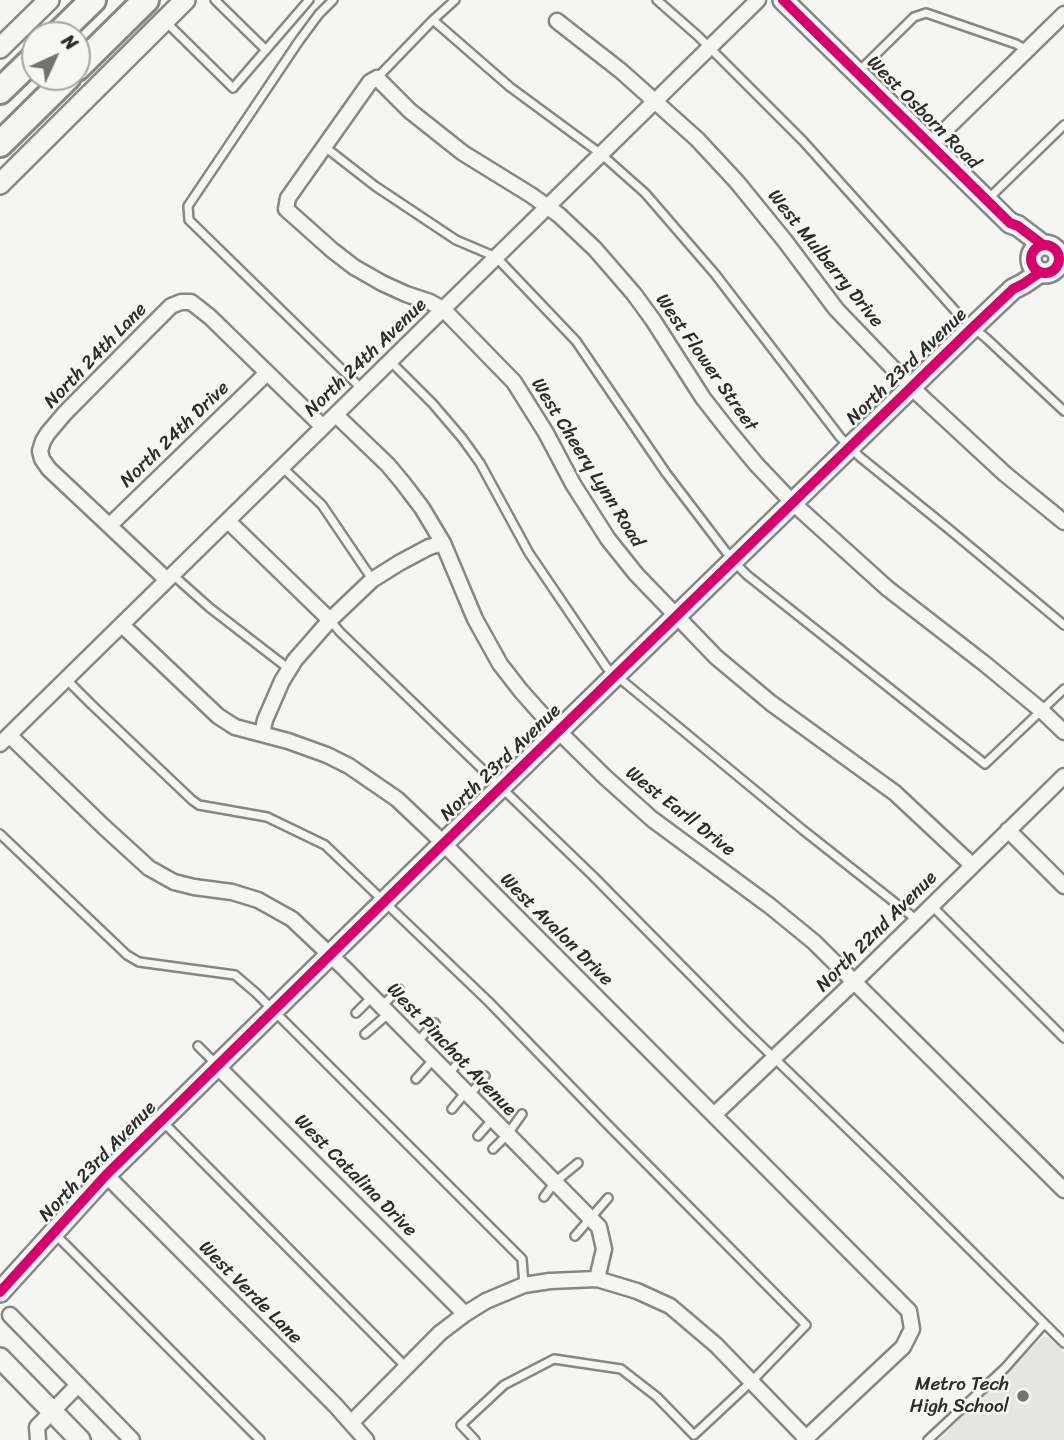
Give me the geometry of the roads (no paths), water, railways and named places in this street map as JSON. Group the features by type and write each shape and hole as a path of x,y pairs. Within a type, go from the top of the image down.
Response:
{"highway":[{"path":"71,21 93,0"},
{"path":"91,33 125,0"},
{"path":"91,54 146,0"},
{"path":"0,92 21,71"},
{"path":"0,123 33,91"},
{"path":"0,144 54,91"}],"street":[{"path":"0,48 49,0"},
{"path":"0,184 185,0"},
{"name":"North 24th Avenue","path":"4,739 758,0"},
{"name":"West Osborn Road","path":"785,1 986,201 1010,223 1018,226 1050,260"},
{"path":"930,145 1064,14"},
{"name":"West Mulberry Drive","path":"557,21 621,71 697,139 737,182 836,309 911,387 1004,474 1064,522"},
{"path":"325,146 367,86 377,78"},
{"name":"West Flower Street","path":"377,78 410,111 463,153 548,206 595,249 653,320 711,409 756,464 793,503 887,588 985,664 1064,732"},
{"name":"West Cheery Lynn Road","path":"325,146 288,198 286,209 354,267 382,283 443,309 514,382 546,433 573,484 608,539 636,574 716,657 771,703 895,793 972,865"},
{"name":"North 23rd Avenue","path":"0,1292 106,1175 1013,289 1015,280 1050,260 1064,232"},
{"name":"North 24th Lane","path":"110,525 41,459 43,440 65,413 171,306 191,302 267,373"},
{"path":"267,373 323,427"},
{"name":"North 24th Drive","path":"110,525 267,373"},
{"name":"West Earll Drive","path":"336,415 403,482 422,508 443,543 475,620 500,664 558,731 652,819 814,942 1064,1190"},
{"path":"228,521 330,620"},
{"path":"110,525 170,578"},
{"path":"262,734 265,720 282,681 330,620 372,580 429,547 443,543"},
{"name":"West Avalon Drive","path":"122,625 218,716 235,727 327,755 349,766 397,800 715,1114 909,1311 912,1329 903,1347 805,1439"},
{"name":"West Pinchot Avenue","path":"4,739 149,868 174,882 232,892 258,900 292,919 599,1227 604,1249 597,1279"},
{"name":"North 22nd Avenue","path":"715,1114 1064,776"},
{"path":"1008,830 1064,887"},
{"name":"West Catalina Drive","path":"217,1066 465,1314"},
{"name":"West Verde Lane","path":"106,1175 366,1440"},
{"path":"351,1423 440,1333 486,1301 524,1285 550,1280 597,1279 637,1291 670,1306 716,1345 805,1439"},
{"path":"10,1315 132,1440"},
{"path":"0,1358 80,1440"},
{"path":"38,1440 37,1427 78,1385"}],"lane":[{"path":"215,0 266,50"},
{"path":"164,21 233,88 309,0"},
{"path":"333,0 299,41 188,206 189,220 362,389"},
{"path":"377,78 455,0"},
{"path":"657,0 710,48 803,141 960,316 1064,411"},
{"path":"857,73 914,17 926,13 1027,50"},
{"path":"433,20 510,87 601,155 645,193 715,274 850,447 1064,625"},
{"path":"986,201 1064,125"},
{"path":"325,146 375,186 456,240 496,257 576,341 666,473 733,561 747,575 985,764 1064,689"},
{"path":"390,361 433,404 480,463 536,564 601,659 616,676 916,920"},
{"path":"282,467 322,505 372,580"},
{"path":"170,578 289,670"},
{"path":"330,620 502,786 1064,1343"},
{"path":"66,679 199,805 267,817 326,845 489,1002 806,1325 752,1381 694,1435 657,1397 621,1369 554,1359 504,1385 461,1425 475,1440"},
{"path":"0,834 127,955 139,962 235,975 256,993 522,1259 524,1285"},
{"path":"932,905 1064,1038"},
{"path":"365,1034 380,1006 399,989"},
{"path":"356,1013 380,1006"},
{"path":"416,1043 435,1023"},
{"path":"198,1046 217,1066"},
{"path":"448,1075 460,1059"},
{"path":"416,1079 433,1060"},
{"path":"452,1109 485,1076"},
{"path":"493,1149 522,1114"},
{"path":"162,1120 406,1367"},
{"path":"478,1136 492,1120"},
{"path":"544,1197 555,1182 578,1163"},
{"path":"575,1236 608,1199"},
{"path":"54,1233 260,1440"},
{"path":"928,1440 1005,1368 1044,1324"}],"place":[{"name":"Metro Tech High School","path":"1023,1396"}]}
